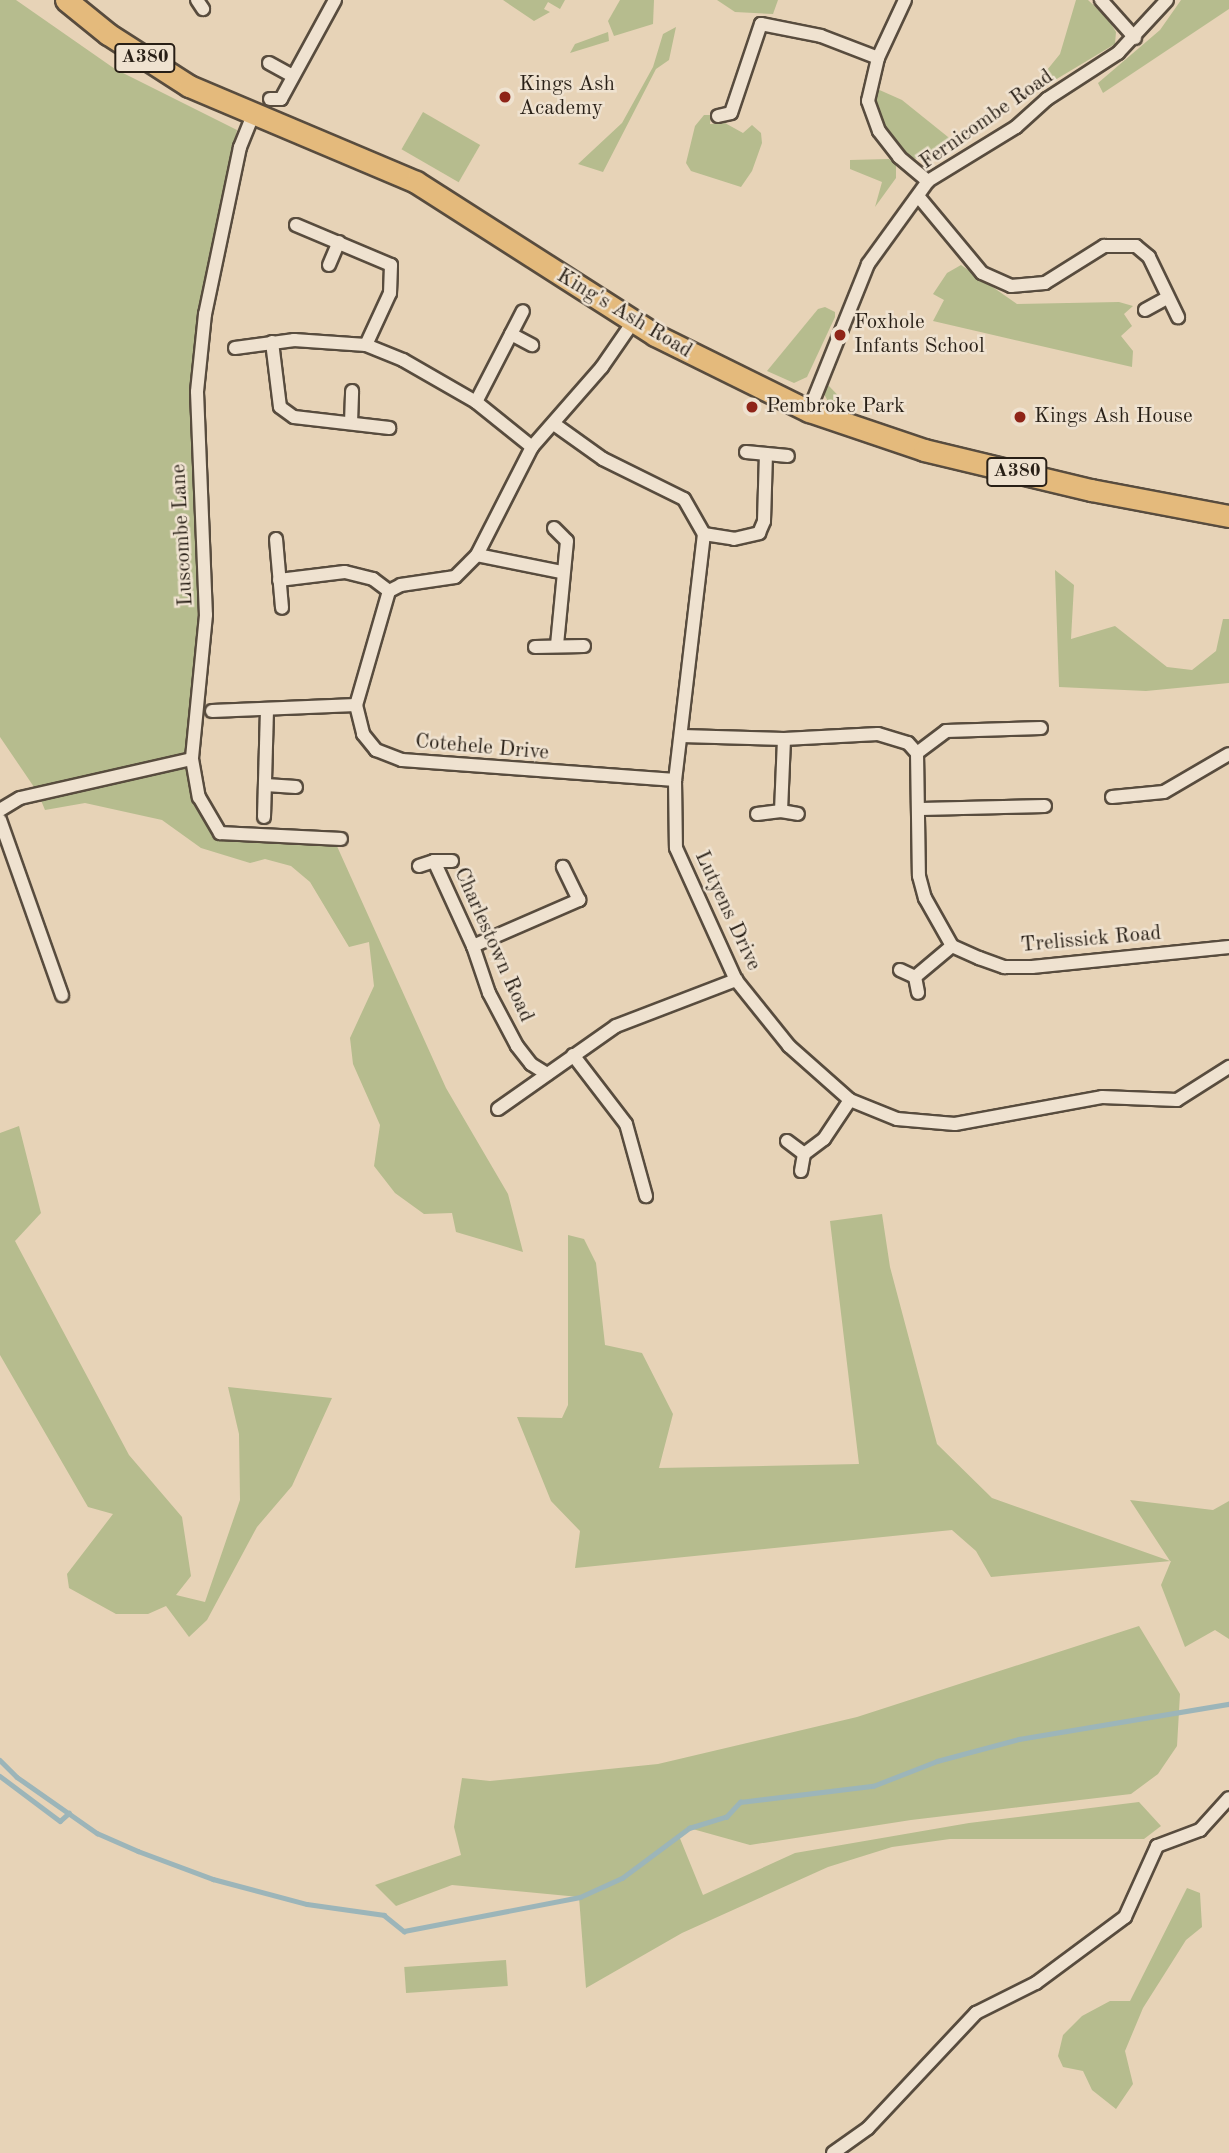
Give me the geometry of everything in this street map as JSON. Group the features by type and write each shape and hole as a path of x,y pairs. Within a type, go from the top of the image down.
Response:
{"highway":[{"name":"King's Ash Road","path":"66,0 156,65 253,115 416,183 633,322 725,373 810,411 924,450 1091,489 1229,516"}],"street":[{"path":"270,99 281,99 291,75 335,0"},
{"path":"905,0 868,86 872,117 899,157 928,181"},
{"path":"1101,0 1135,38"},
{"name":"Fernicombe Road","path":"810,411 868,264 928,181 1016,127 1047,99 1093,71 1135,38 1167,0"},
{"path":"729,116 761,24 821,36 878,58"},
{"path":"269,63 291,75"},
{"name":"Luscombe Lane","path":"253,115 240,147 205,314 197,392 206,615 192,759 199,797 220,833 341,839"},
{"path":"918,196 970,262 997,281 1011,286 1045,283 1092,250 1136,246 1149,257 1178,317"},
{"path":"296,225 391,265 390,293 366,345"},
{"path":"330,265 339,242"},
{"path":"1145,310 1168,298"},
{"path":"477,402 523,310"},
{"path":"212,710 356,705 389,592 401,584 455,577 477,555 533,447 602,368 633,322"},
{"path":"511,334 532,345"},
{"path":"272,342 280,407 294,417 389,428"},
{"path":"235,348 272,342 366,345 403,360 477,402 533,447"},
{"path":"351,423 352,391"},
{"path":"554,424 603,459 684,499 704,534 734,539 759,533 764,522 766,454"},
{"path":"746,452 788,456"},
{"path":"554,528 567,541 561,572 557,644"},
{"name":"Lutyens Drive","path":"704,534 675,779 676,848 736,980 789,1046 850,1100 897,1119 987,1122 1102,1097 1177,1100 1229,1067"},
{"path":"276,539 282,608"},
{"path":"477,555 561,572"},
{"path":"279,580 345,572 373,579 389,592"},
{"path":"535,647 557,644 584,646"},
{"name":"Cotehele Drive","path":"356,705 363,734 376,750 402,760 675,779"},
{"path":"264,817 267,709"},
{"path":"917,752 946,732 1041,728"},
{"path":"682,736 784,739 878,734 908,743 917,752 921,809 919,876 925,898 952,946 915,977"},
{"path":"781,811 784,739"},
{"path":"1112,797 1164,792 1229,754"},
{"path":"0,810 20,798 192,759"},
{"path":"266,785 296,787"},
{"path":"921,809 1045,806"},
{"path":"757,814 781,811 799,814"},
{"path":"0,820 62,995"},
{"name":"Charlestown Road","path":"434,861 473,946 489,993 517,1046 531,1064 547,1074"},
{"name":"Charlestown Road","path":"419,866 434,861 452,862"},
{"path":"473,946 579,900 563,867"},
{"name":"Trelissick Road","path":"952,946 1004,967 1229,947"},
{"path":"900,970 915,977"},
{"path":"915,977 918,993"},
{"path":"498,1109 616,1026 736,980"},
{"path":"573,1055 626,1124 646,1196"},
{"path":"801,1171 804,1154 824,1139 850,1100"},
{"path":"787,1141 804,1154"},
{"path":"833,2153 868,2128 976,2013 1036,1983 1125,1917 1157,1846 1200,1830 1229,1798"}],"green space":[{"path":"0,0 16,0 115,69 237,130 198,313 191,392 198,615 185,753 34,787 0,737"},
{"path":"503,0 565,0 560,9 548,2 544,9 550,12 534,21"},
{"path":"620,0 654,0 653,24 614,36 608,21"},
{"path":"717,0 778,0 773,14 735,12"},
{"path":"1076,0 1088,0 1108,19 1116,32 1115,44 1050,83 1043,75 1060,54"},
{"path":"1181,0 1229,0 1229,9 1103,93 1098,83 1160,30"},
{"path":"676,27 669,60 656,69 603,172 578,164 622,123 653,67 663,34"},
{"path":"608,32 609,41 570,53 575,44"},
{"path":"875,88 902,100 953,141 921,159 909,158 878,115"},
{"path":"423,112 480,145 459,182 402,149"},
{"path":"704,115 711,115 710,124 725,123 743,133 752,125 761,133 762,143 752,171 741,187 691,171 686,163 695,126"},
{"path":"889,159 896,165 896,178 875,207 882,182 850,169 850,160"},
{"path":"961,265 1017,304 1119,302 1133,306 1124,314 1132,326 1121,336 1133,351 1132,367 933,321 944,300 933,294 947,273"},
{"path":"825,307 835,312 835,317 807,377 794,383 767,371 818,309"},
{"path":"826,383 858,416 856,421 831,407 824,394"},
{"path":"1055,570 1074,585 1071,639 1115,626 1167,667 1192,670 1216,651 1223,619 1229,619 1229,683 1146,691 1059,687"},
{"path":"188,764 215,835 255,842 336,844 446,1088 508,1194 523,1252 456,1232 452,1213 424,1214 395,1193 374,1166 380,1125 353,1064 350,1038 374,986 369,942 349,947 310,882 291,866 265,859 250,863 201,848 162,820 85,803 45,810 40,798"},
{"path":"19,1126 41,1213 15,1241 129,1455 182,1517 191,1576 176,1595 205,1602 240,1500 239,1434 228,1387 332,1398 292,1486 257,1527 207,1620 189,1637 166,1606 148,1614 116,1614 69,1588 67,1574 113,1514 88,1507 0,1355 0,1133"},
{"path":"882,1214 890,1267 937,1444 992,1498 1170,1561 1130,1500 1213,1510 1229,1501 1229,1639 1215,1630 1185,1647 1161,1585 1171,1561 991,1577 976,1551 952,1530 575,1568 580,1531 551,1501 517,1417 562,1418 568,1405 568,1235 584,1239 596,1263 605,1345 642,1353 673,1414 659,1468 859,1464 830,1221"},
{"path":"1139,1626 1180,1694 1177,1746 1158,1774 1131,1794 911,1820 750,1845 689,1828 679,1836 703,1895 795,1853 969,1823 1139,1802 1161,1826 1144,1839 950,1839 892,1847 828,1867 682,1933 586,1988 579,1897 452,1885 396,1906 375,1885 461,1855 454,1827 462,1778 490,1781 658,1764 857,1717"},
{"path":"1187,1888 1200,1893 1202,1927 1186,1940 1143,2008 1125,2051 1133,2084 1116,2109 1092,2090 1083,2071 1063,2067 1058,2056 1063,2035 1082,2016 1110,2001 1130,2001"},
{"path":"506,1960 508,1986 406,1993 404,1967"}],"waterway":[{"path":"0,1760 17,1777 97,1833 138,1851 213,1879 307,1904 384,1915 404,1931 580,1897 622,1878 689,1828 726,1817 740,1802 873,1786 937,1761 1019,1739 1229,1704"},
{"path":"0,1776 60,1821 69,1813"}],"place":[{"name":"Kings Ash Academy","path":"505,97"},
{"name":"Foxhole Infants School","path":"840,335"},
{"name":"Pembroke Park","path":"752,407"},
{"name":"Kings Ash House","path":"1020,417"}]}
